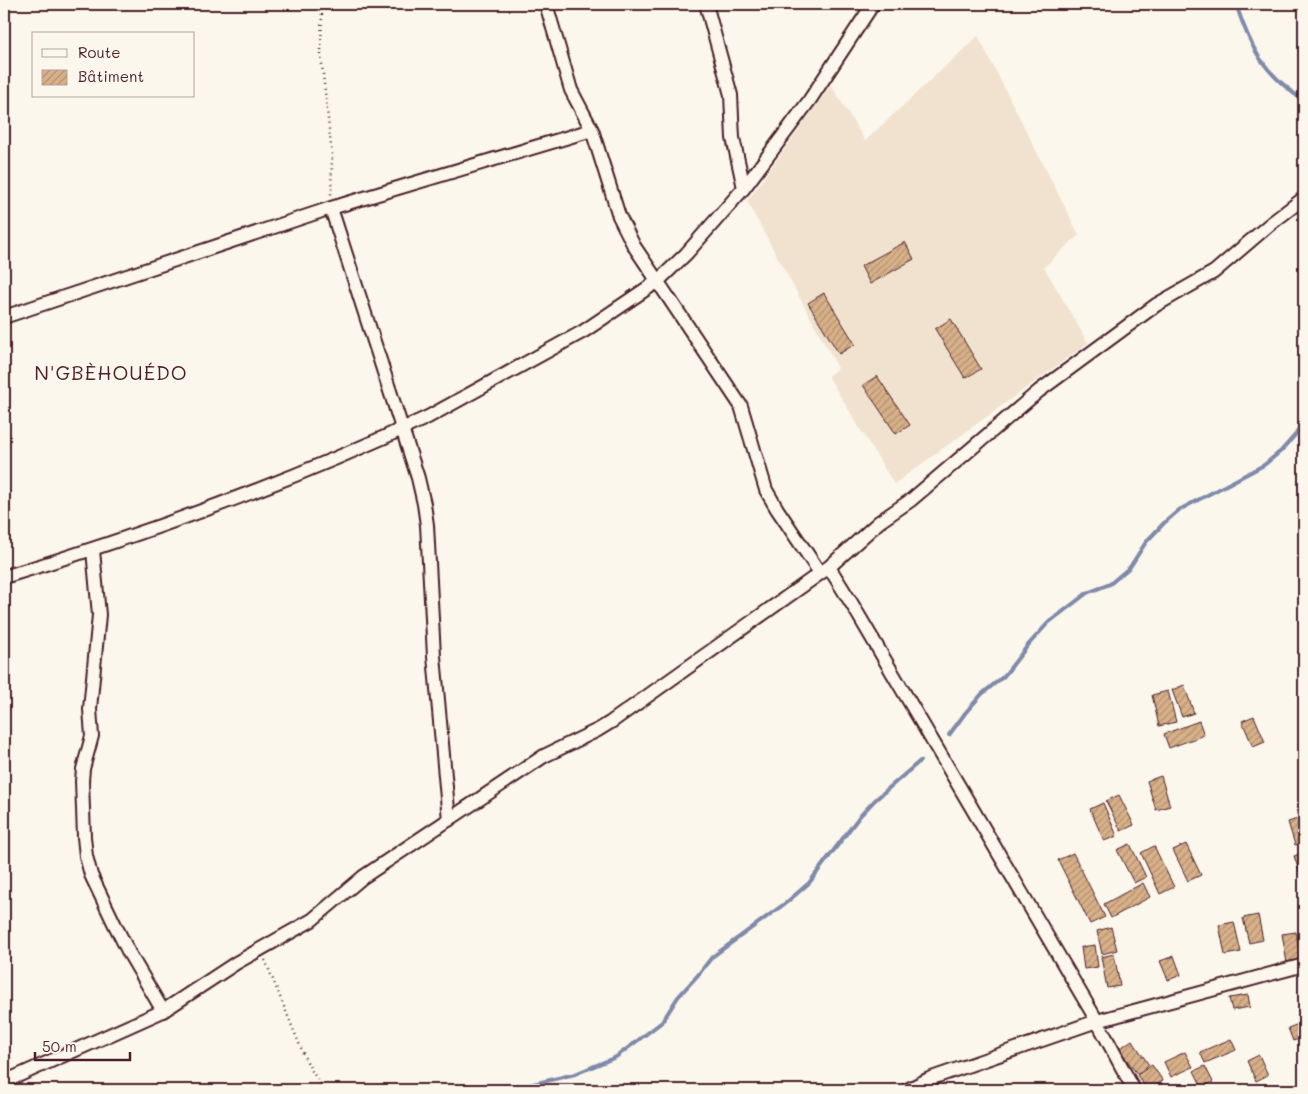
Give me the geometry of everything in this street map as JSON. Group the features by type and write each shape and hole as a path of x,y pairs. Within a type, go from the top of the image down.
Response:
{"street":[{"path":"546,4 571,90 592,130 619,216 634,246 741,406 766,490 777,510 852,604 1097,1021 1134,1090"},
{"path":"706,4 731,95 733,138 744,188"},
{"path":"4,577 133,537 267,486 402,430 584,331 658,281 686,254 744,188 809,101 873,4"},
{"path":"4,317 331,208 592,130"},
{"path":"4,1082 163,1011 236,963 312,920 363,877 544,756 604,726 825,570 879,522 911,500 1039,391 1156,306 1214,272 1304,198"},
{"path":"331,208 418,478 424,504 434,656 449,820"},
{"path":"93,550 99,616 90,709 92,736 83,769 82,781 86,856 91,875 114,923 163,1011"},
{"path":"907,1090 929,1079 1097,1021 1304,965"}],"path":[{"path":"322,4 321,56 332,155 331,208"},
{"path":"260,950 305,1058 325,1090"}],"shaded area":[{"path":"978,36 1079,235 1044,267 1088,343 894,484 828,376 838,368 747,201 831,85 865,141"}],"building":[{"path":"905,242 914,259 870,284 861,266"},
{"path":"824,293 855,344 839,354 808,303"},
{"path":"951,319 981,369 965,378 935,329"},
{"path":"877,376 910,425 896,434 863,385"},
{"path":"1184,685 1194,713 1182,717 1172,690"},
{"path":"1168,691 1176,722 1159,726 1152,695"},
{"path":"1254,716 1265,742 1253,747 1242,721"},
{"path":"1199,721 1204,735 1169,748 1164,734"},
{"path":"1161,776 1170,806 1156,810 1147,781"},
{"path":"1119,795 1134,825 1121,831 1106,801"},
{"path":"1103,803 1117,836 1104,841 1090,809"},
{"path":"1304,817 1304,843 1295,845 1288,822"},
{"path":"1130,844 1146,877 1134,883 1117,850"},
{"path":"1186,844 1201,875 1188,881 1173,850"},
{"path":"1154,846 1174,887 1160,894 1141,853"},
{"path":"1304,852 1304,873 1300,874 1294,856"},
{"path":"1073,853 1105,917 1090,924 1058,860"},
{"path":"1143,883 1150,897 1111,918 1104,904"},
{"path":"1258,915 1263,940 1249,943 1243,918"},
{"path":"1234,922 1241,952 1225,955 1219,925"},
{"path":"1111,927 1117,950 1102,954 1097,931"},
{"path":"1296,932 1301,960 1287,963 1282,934"},
{"path":"1095,945 1098,967 1084,969 1081,947"},
{"path":"1114,954 1120,986 1107,988 1101,957"},
{"path":"1174,956 1181,975 1168,980 1160,961"},
{"path":"1248,995 1250,1007 1232,1010 1229,998"},
{"path":"1304,1022 1304,1037 1293,1041 1288,1028"},
{"path":"1231,1039 1236,1050 1205,1063 1200,1052"},
{"path":"1132,1040 1149,1065 1137,1074 1119,1049"},
{"path":"1185,1052 1193,1067 1171,1077 1164,1062"},
{"path":"1259,1055 1268,1075 1256,1081 1247,1061"},
{"path":"1152,1065 1163,1081 1147,1090 1137,1075"},
{"path":"1205,1066 1213,1082 1202,1087 1194,1071"}],"waterway":[{"path":"1236,4 1247,35 1261,59 1290,91 1304,101"},
{"path":"949,735 966,712 982,694 1004,676 1048,623 1087,593 1110,584 1130,567 1146,542 1179,510 1264,465 1281,451 1296,434 1304,417"},
{"path":"515,1090 575,1074 616,1057 662,1022 678,997 712,957 787,902 809,883 859,817 875,800 920,761"}],"district":[{"name":"N'GBÈHOUÉDO","path":"111,372"}]}
